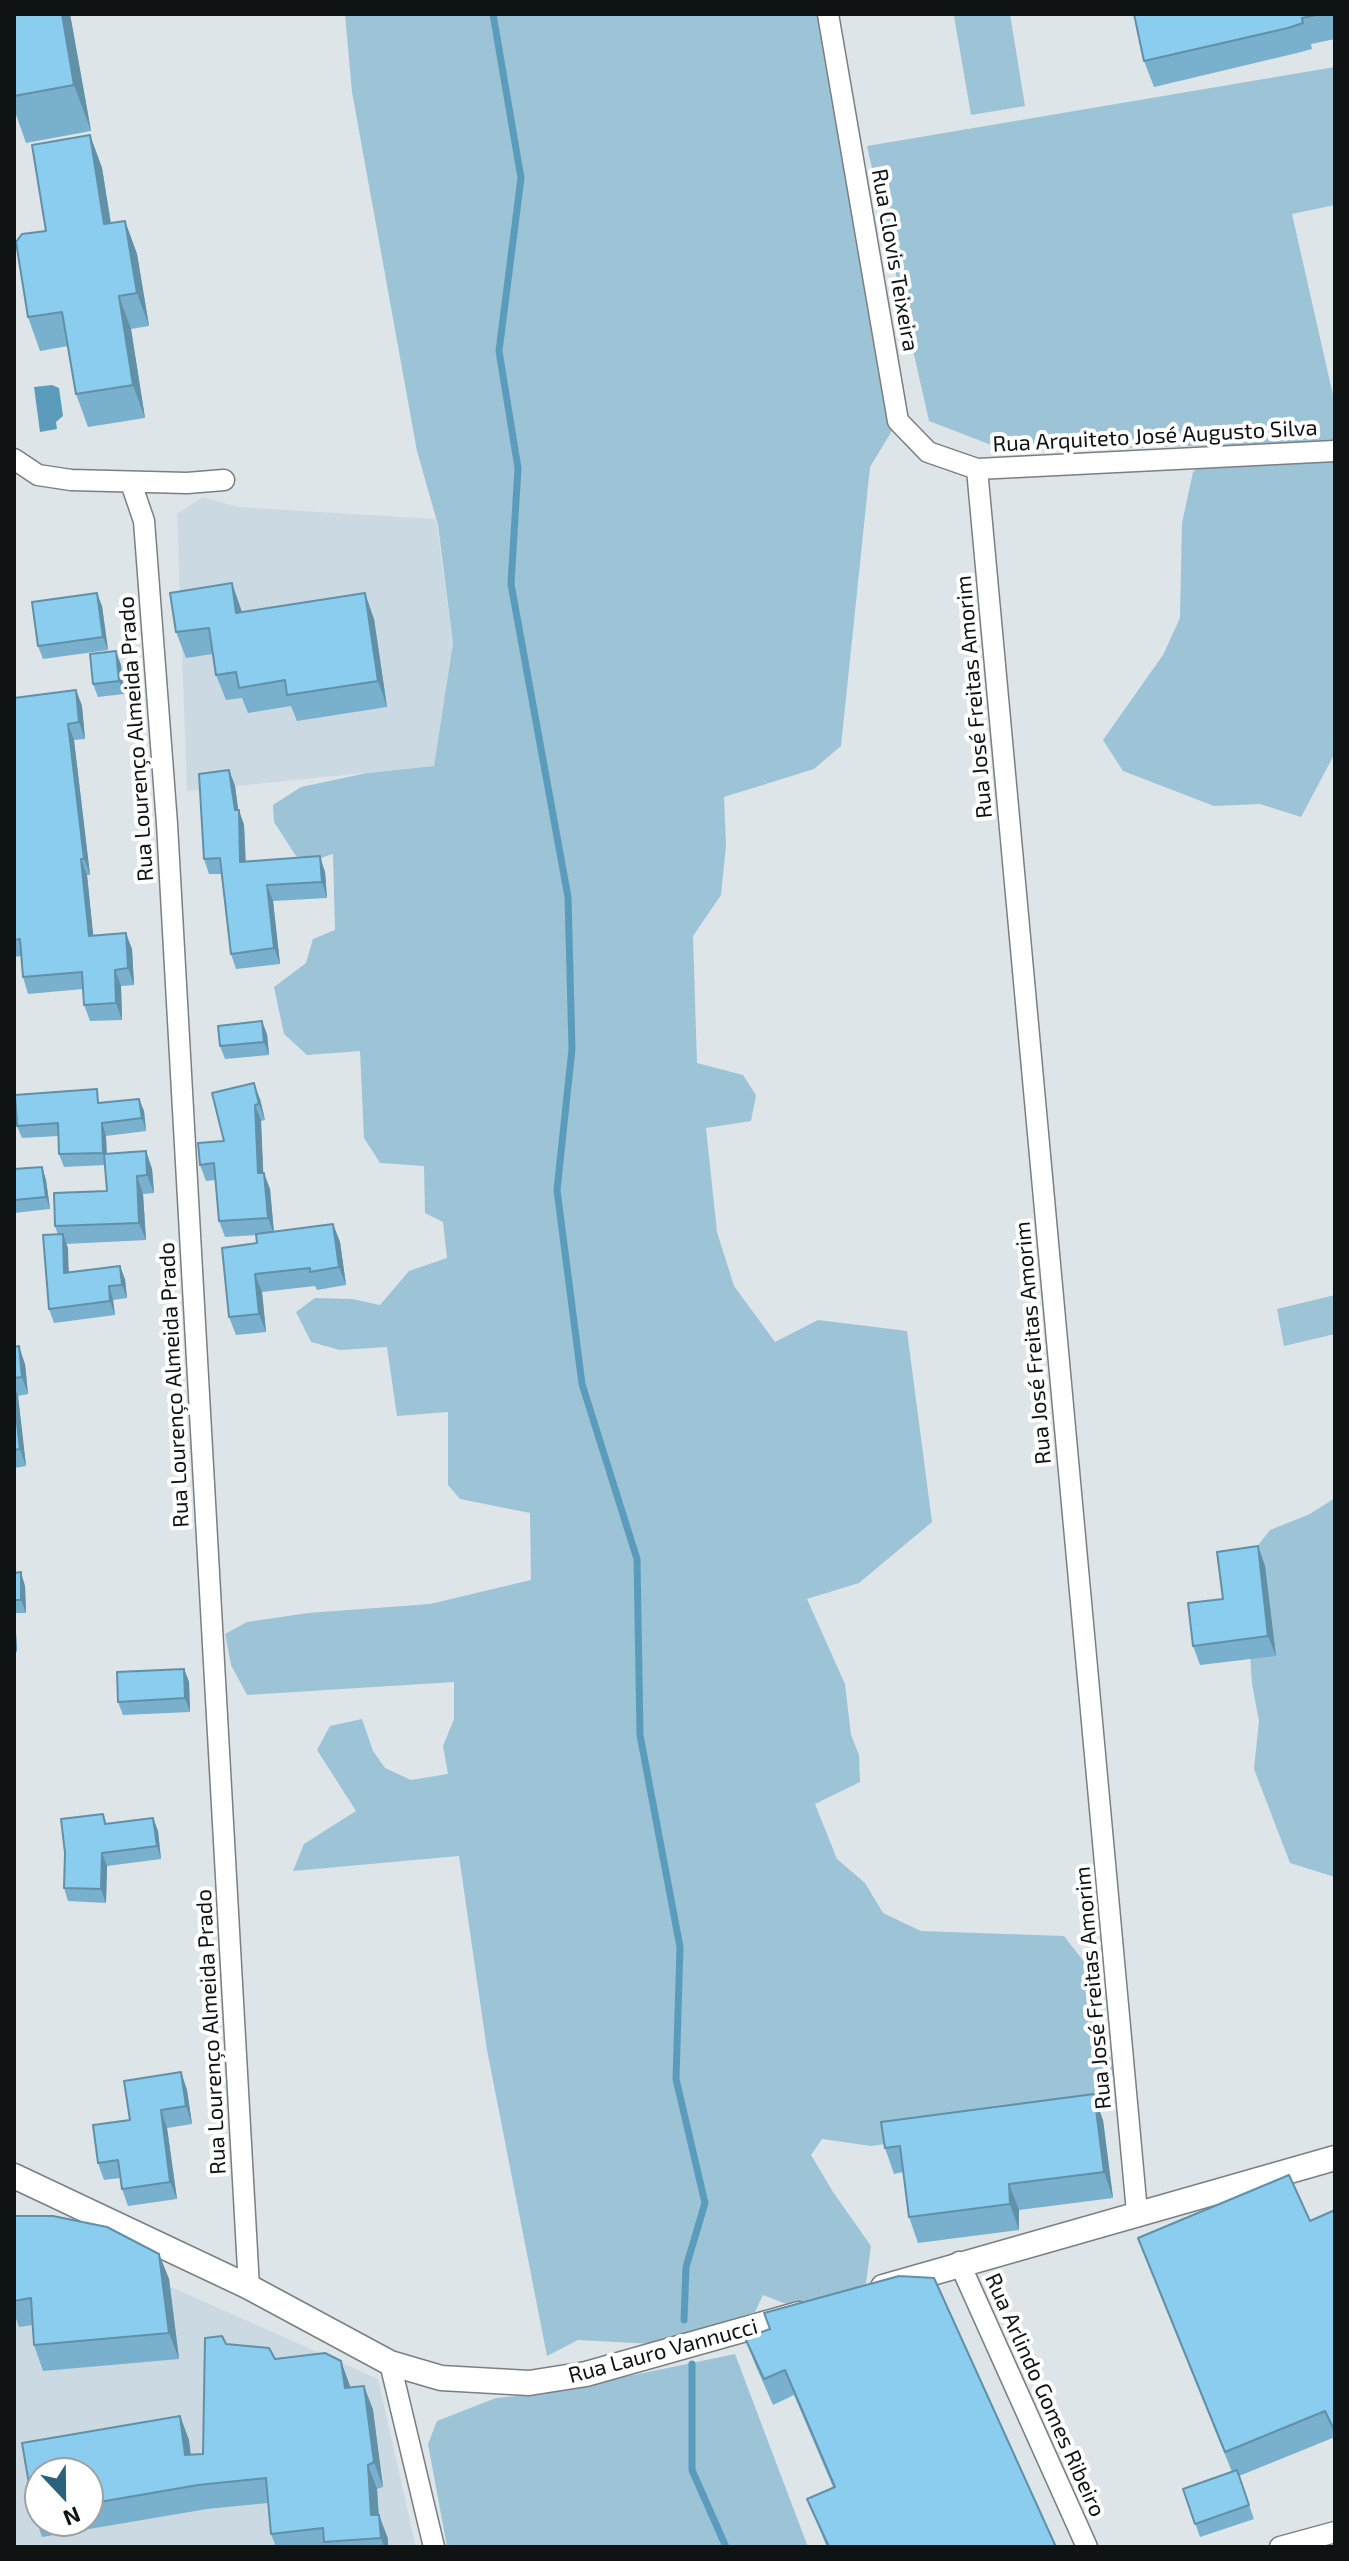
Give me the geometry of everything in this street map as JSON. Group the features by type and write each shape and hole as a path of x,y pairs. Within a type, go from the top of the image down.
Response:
{"street":[{"name":"Rua Clovis Teixeira","path":"828,14 898,421 928,452 977,469"},
{"name":"Rua Arquiteto José Augusto Silva","path":"977,469 1335,451"},
{"path":"14,459 38,475 131,483 224,480"},
{"name":"Rua José Freitas Amorim","path":"977,469 1137,2212"},
{"name":"Rua Lourenço Almeida Prado","path":"131,483 144,521 167,824 249,2287"},
{"path":"859,2294 959,2262 1335,2158"},
{"name":"Rua Lauro Vannucci","path":"14,2176 249,2287 390,2363 441,2378 529,2383 586,2374 742,2333 815,2309"},
{"name":"Rua Arlindo Gomes Ribeiro","path":"959,2262 1087,2547"},
{"path":"390,2363 434,2547"},
{"path":"1280,2547 1335,2532"}],"shaded area":[{"path":"345,14 828,14 898,421 870,467 841,746 814,769 724,797 726,845 721,895 693,936 697,1063 743,1075 756,1095 751,1121 706,1128 717,1232 734,1286 775,1342 818,1320 907,1331 932,1522 859,1583 807,1599 845,1684 851,1735 859,1755 860,1782 815,1804 837,1859 865,1883 883,1913 921,1931 1064,1936 1089,1968 1114,2072 1100,2099 1083,2116 871,2146 822,2139 811,2155 871,2246 866,2283 846,2302 789,2305 763,2295 755,2312 654,2344 578,2340 547,2356 487,2050 459,1856 293,1871 304,1844 356,1811 317,1750 330,1726 362,1719 373,1751 385,1768 411,1780 448,1774 443,1746 454,1719 454,1682 247,1695 231,1665 225,1634 247,1622 308,1613 430,1604 531,1580 530,1513 460,1499 448,1485 448,1412 397,1416 387,1347 340,1350 311,1342 296,1312 315,1298 352,1299 380,1305 409,1271 447,1258 443,1222 425,1213 424,1166 380,1163 364,1138 360,1051 307,1055 284,1034 274,987 306,963 313,939 335,930 333,854 315,860 296,856 274,822 273,805 301,787 367,773 434,766 453,643 438,525 417,451 352,92"},
{"path":"1010,14 1025,106 971,115 954,16"},
{"path":"1335,67 1335,205 1292,214 1335,404 1335,753 1301,817 1260,804 1214,806 1123,771 1103,740 1163,655 1180,618 1182,523 1193,472 1226,445 1007,451 929,421 867,146"},
{"path":"52,385 59,388 63,416 56,422 57,429 40,432 34,387"},
{"path":"203,497 238,507 436,519 453,643 434,766 187,791 177,514"},
{"path":"1335,1295 1335,1334 1284,1346 1277,1309"},
{"path":"1335,1498 1335,1877 1290,1863 1254,1769 1259,1721 1252,1684 1244,1563 1270,1530 1310,1514"},
{"path":"14,2217 378,2379 416,2547 14,2547"},
{"path":"735,2354 808,2547 447,2547 428,2444 437,2421 496,2398 547,2393"}],"building":[{"path":"14,14 62,14 74,85 14,96"},
{"path":"1134,14 1321,14 1302,18 1303,23 1288,28 1144,61"},
{"path":"90,135 104,224 125,221 137,293 119,296 133,385 76,394 62,312 28,317 16,242 22,234 46,231 32,145"},
{"path":"232,583 236,613 365,593 378,681 287,695 285,680 239,688 236,672 216,675 209,628 176,632 170,593"},
{"path":"97,593 103,637 38,646 32,602"},
{"path":"116,651 119,681 93,684 90,654"},
{"path":"76,690 79,722 68,724 84,859 81,859 89,936 126,933 128,968 115,970 116,1003 84,1005 82,972 23,977 20,939 14,940 14,698"},
{"path":"229,770 235,810 239,810 240,862 320,856 322,882 267,885 274,948 231,954 220,858 204,859 199,774"},
{"path":"262,1021 264,1042 220,1046 218,1026"},
{"path":"254,1083 259,1104 255,1105 258,1173 264,1173 268,1218 219,1221 214,1163 200,1165 198,1143 224,1141 212,1093"},
{"path":"97,1089 98,1103 139,1099 142,1118 102,1123 103,1153 59,1154 58,1123 17,1126 15,1095"},
{"path":"146,1151 147,1175 137,1176 139,1223 55,1226 54,1193 107,1191 104,1154"},
{"path":"42,1167 46,1197 14,1200 14,1169"},
{"path":"333,1224 339,1267 310,1272 310,1268 255,1274 259,1314 229,1317 222,1248 257,1243 256,1234"},
{"path":"63,1234 64,1273 120,1266 122,1285 109,1286 110,1301 49,1309 43,1235"},
{"path":"19,1346 22,1377 14,1378 14,1347"},
{"path":"14,1397 20,1449 14,1450"},
{"path":"1258,1546 1268,1636 1193,1646 1188,1603 1223,1599 1217,1552"},
{"path":"21,1572 21,1600 14,1600 14,1573"},
{"path":"184,1669 185,1698 118,1702 117,1672"},
{"path":"103,1814 105,1824 153,1818 157,1846 102,1853 101,1889 64,1888 65,1853 61,1819"},
{"path":"181,2072 186,2106 161,2110 170,2182 122,2189 118,2160 98,2163 93,2125 130,2120 124,2081"},
{"path":"1094,2094 1104,2172 1009,2184 1010,2204 909,2217 900,2146 885,2148 881,2122"},
{"path":"1289,2175 1310,2221 1335,2210 1335,2432 1325,2411 1225,2452 1138,2238"},
{"path":"14,2216 53,2216 107,2227 159,2254 169,2333 34,2345 31,2298 14,2301"},
{"path":"899,2276 934,2278 1056,2547 829,2547 807,2499 835,2487 785,2370 764,2379 745,2338 770,2329 764,2313"},
{"path":"222,2336 226,2344 269,2348 275,2359 325,2353 341,2361 345,2388 364,2386 374,2462 368,2465 371,2515 379,2515 381,2538 324,2542 323,2528 271,2534 266,2478 198,2485 104,2501 104,2457 24,2457 22,2443 180,2416 185,2455 203,2454 205,2338"},
{"path":"1237,2470 1249,2505 1195,2524 1183,2489"}],"waterway":[{"path":"493,14 521,178 499,351 518,468 511,584 568,897 572,1049 557,1190 582,1384 637,1559 640,1735 680,1947 676,2079 705,2203 686,2267 684,2320"},
{"path":"692,2364 692,2470 726,2547"}]}
